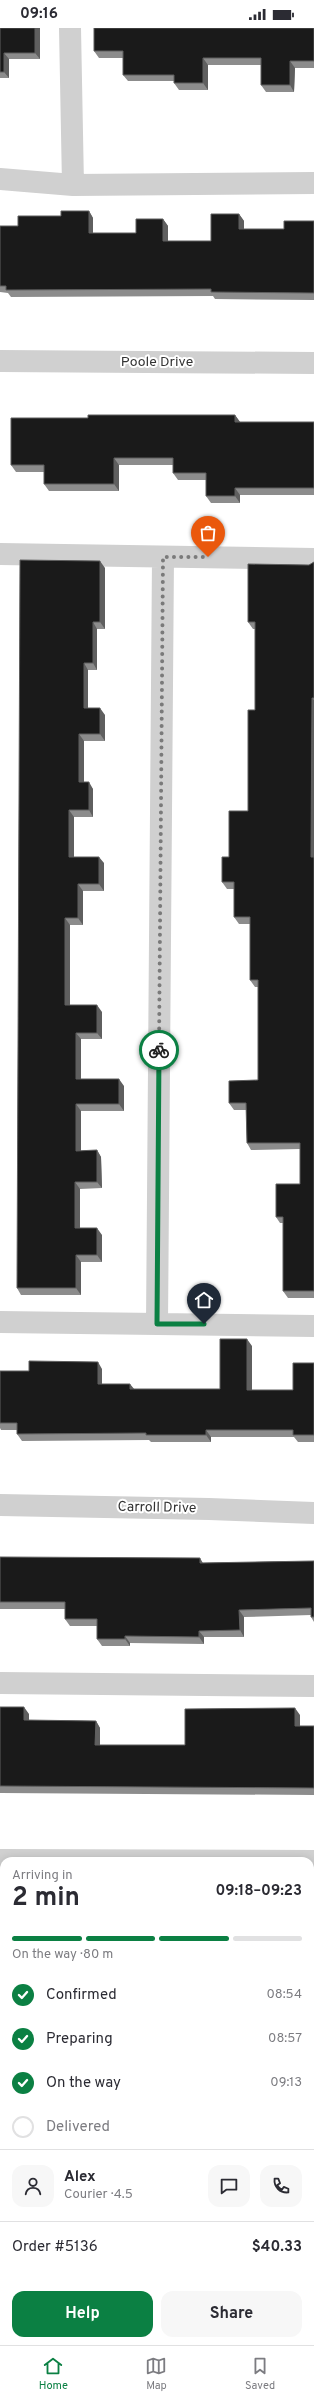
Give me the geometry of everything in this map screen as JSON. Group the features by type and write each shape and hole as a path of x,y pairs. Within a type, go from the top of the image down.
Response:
{"street":[{"path":"70,28 73,184"},
{"path":"0,179 73,184 314,183"},
{"name":"Poole Drive","path":"0,361 314,364"},
{"path":"0,554 314,559"},
{"path":"157,1324 163,557"},
{"path":"0,1322 314,1326"},
{"name":"Carroll Drive","path":"0,1505 209,1509 314,1514"},
{"path":"0,1684 314,1686"}],"building":[{"path":"0,28 35,28 35,53 4,53 4,72 0,72"},
{"path":"94,28 314,28 314,61 290,61 290,85 261,85 261,58 203,58 203,83 174,83 174,75 123,75 123,51 94,51"},
{"path":"61,211 89,211 89,233 136,233 136,219 163,219 163,241 211,241 211,214 239,214 239,229 284,229 284,221 314,221 314,293 211,292 211,289 6,290 6,286 0,286 0,226 18,226 18,216 61,216"},
{"path":"88,415 235,415 235,422 314,422 314,488 235,488 235,496 206,496 206,473 173,473 173,458 114,458 114,484 44,484 44,465 11,465 11,418 88,418"},
{"path":"20,560 100,561 100,622 93,622 93,663 84,663 84,708 100,708 100,734 79,734 79,782 89,782 89,810 69,810 69,857 99,857 99,884 78,884 78,918 65,918 65,1005 97,1005 97,1033 76,1033 76,1079 119,1079 119,1104 76,1104 76,1151 97,1150 97,1182 75,1182 75,1228 97,1228 97,1255 76,1255 76,1288 17,1288"},
{"path":"314,562 314,698 312,698 311,857 314,857 314,1291 283,1291 283,1217 276,1217 276,1184 300,1184 300,1143 247,1143 246,1103 229,1103 229,1081 258,1080 258,980 250,980 250,917 234,917 234,882 222,882 222,857 229,857 229,811 248,811 248,710 255,710 255,622 248,622 248,564 309,565"},
{"path":"220,1339 247,1339 247,1390 293,1390 293,1363 314,1363 314,1435 293,1435 293,1430 206,1430 206,1435 146,1435 146,1433 17,1434 17,1423 0,1423 0,1371 29,1371 29,1361 98,1362 98,1384 130,1384 130,1389 220,1389"},
{"path":"0,1557 200,1558 200,1563 314,1561 314,1617 311,1617 311,1608 239,1610 240,1630 199,1631 199,1637 125,1636 125,1639 97,1639 97,1619 65,1619 65,1602 0,1602"},
{"path":"0,1707 24,1707 24,1720 96,1721 95,1745 185,1745 185,1709 295,1708 295,1726 314,1726 314,1788 0,1786"}],"way so far":[{"path":"159,1050 163,557 208,557"}],"route":[{"path":"159,1050 157,1324 204,1324"}]}
